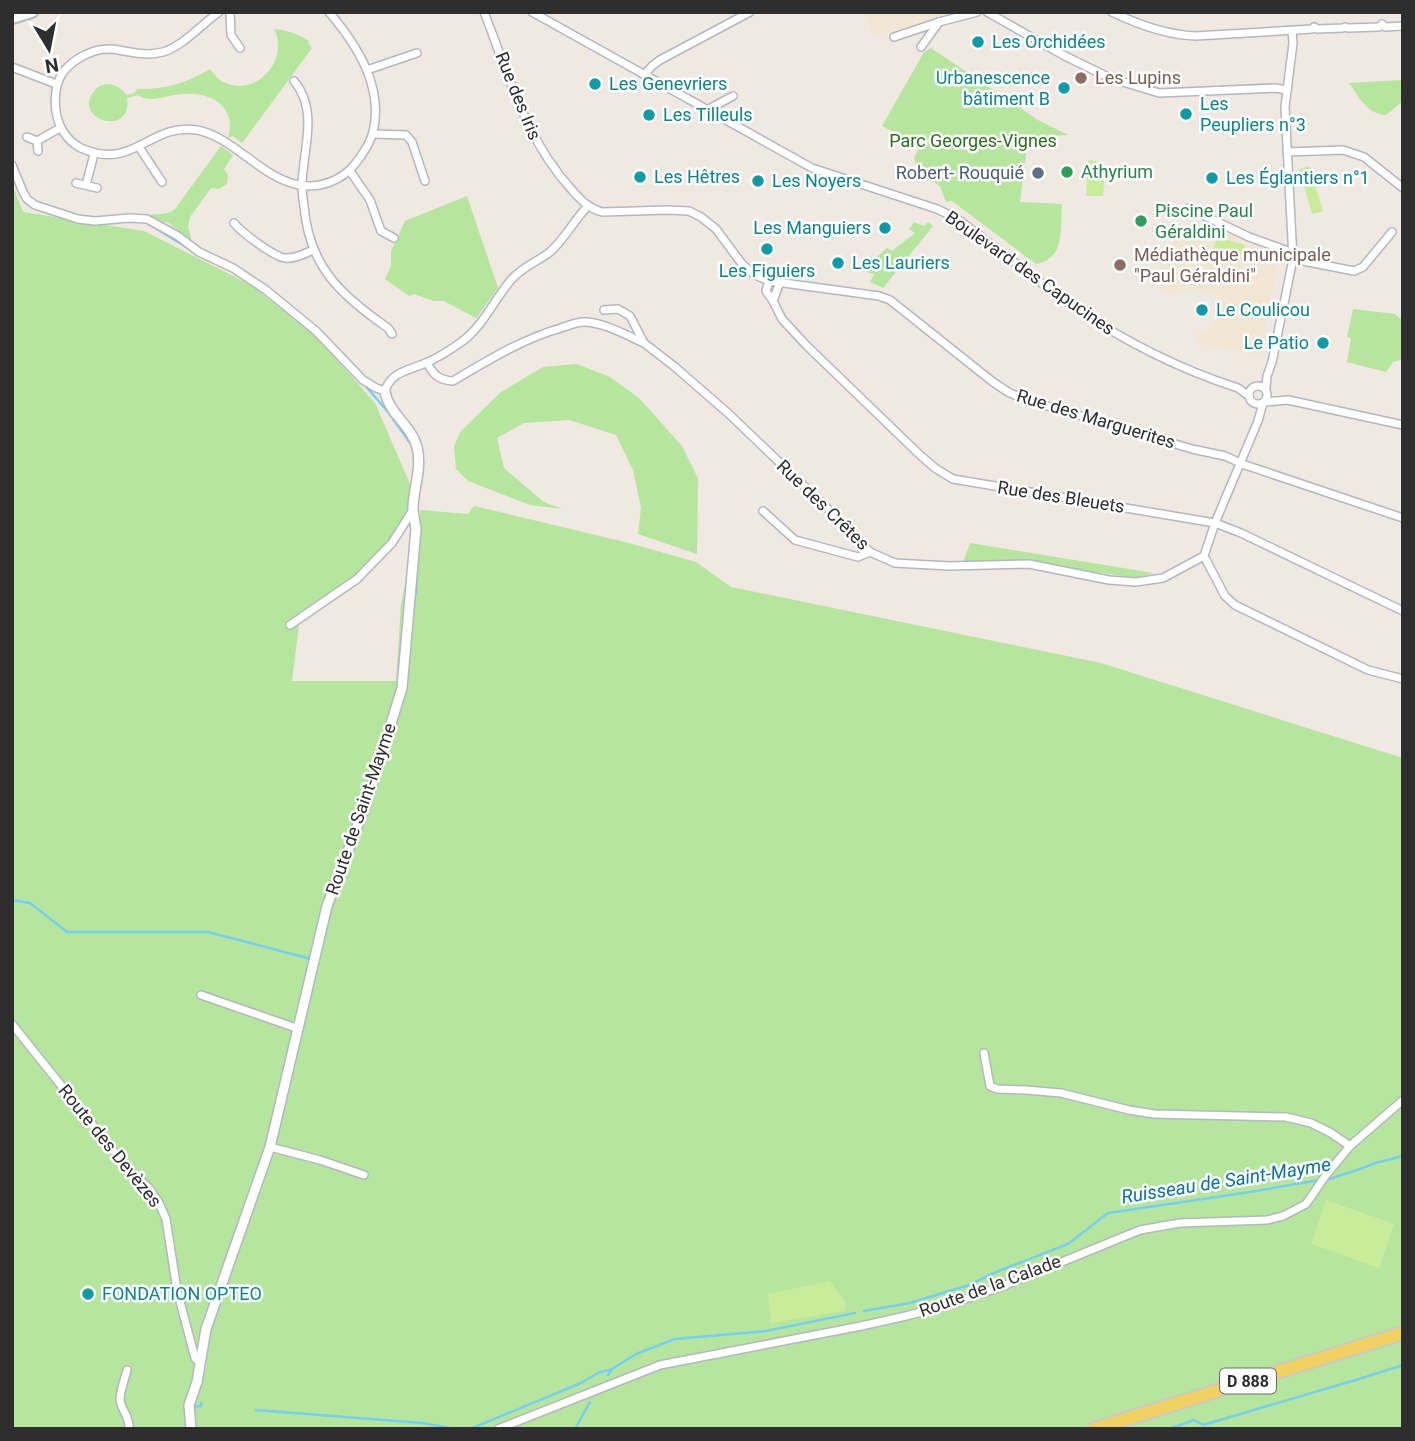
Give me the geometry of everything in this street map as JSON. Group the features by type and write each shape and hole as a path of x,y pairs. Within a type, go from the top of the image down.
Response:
{"main road":[{"path":"12,18 32,12"},
{"name":"D 888","path":"1094,1429 1403,1333"}],"street":[{"path":"219,12 165,51 146,54 109,49 92,51 74,61 56,84 54,99 60,128 74,144 94,154 105,156 121,154 175,131 195,130 211,134 286,181 302,186 336,180 350,172 365,151 373,134 376,113 367,70 331,13"},
{"path":"230,12 231,35 240,48"},
{"name":"Rue des Iris","path":"484,12 527,125 541,150 568,187 588,206"},
{"name":"Boulevard des Capucines","path":"532,12 812,168 937,209 956,218 1070,304 1110,330 1163,358 1238,388 1249,396"},
{"path":"644,75 660,60 750,12"},
{"path":"894,37 977,12"},
{"path":"987,12 1110,78 1159,93 1275,88 1287,90"},
{"path":"1112,12 1145,27 1178,35 1196,36 1403,26"},
{"path":"921,47 939,22"},
{"path":"1281,400 1252,402 1249,392 1261,388 1272,362 1293,259 1285,107 1293,43 1292,30"},
{"path":"367,70 417,53"},
{"path":"12,67 56,84"},
{"path":"294,81 301,89 309,122 302,186 305,220 313,250 326,274 348,298 388,328 392,334"},
{"path":"707,110 733,96"},
{"path":"37,141 60,128"},
{"path":"373,134 406,135 412,142 425,181"},
{"path":"27,137 37,141"},
{"path":"37,141 38,151"},
{"path":"139,147 162,182"},
{"path":"1287,152 1343,150 1364,157 1403,188"},
{"path":"86,185 94,154"},
{"path":"12,164 23,192 35,205 78,219 146,219 178,236 199,252 233,268 266,290 316,331 363,380 385,391 387,384 397,374 427,363 468,337 510,280 552,250 588,206 602,212 689,211 716,229 742,264 755,275 769,281"},
{"path":"350,172 370,200 381,230 394,238"},
{"path":"76,183 97,188"},
{"path":"1188,208 1249,237 1287,251 1293,259 1354,271 1363,267 1392,232"},
{"path":"234,223 241,231 276,255 296,257 313,250"},
{"name":"Rue des Marguerites","path":"769,281 879,296 890,300 1008,392 1021,398 1192,449 1225,456 1403,519"},
{"name":"Rue des Bleuets","path":"769,281 766,291 782,318 806,345 920,455 953,479 1215,523 1403,611"},
{"path":"773,301 780,282"},
{"name":"Rue des Crêtes","path":"604,310 618,309 630,316 644,343"},
{"name":"Rue des Crêtes","path":"427,363 435,377 453,382 503,352 543,333 587,322 644,343 729,414 870,552 895,563 949,566 1029,564 1110,580 1136,582 1163,578 1204,556"},
{"name":"Boulevard des Capucines","path":"1238,388 1261,388"},
{"path":"1261,388 1281,400 1403,425"},
{"path":"1261,388 1268,397 1262,403 1260,416 1204,556 1225,596 1235,605 1368,670 1403,679"},
{"name":"Route de Saint-Mayme","path":"191,1429 189,1405 197,1382 206,1329 270,1147 327,906 368,801 402,688 416,528 413,510 419,470 417,445 412,434 386,400 385,391"},
{"path":"290,625 357,579 392,543 413,510"},
{"path":"763,511 795,540 858,557 870,552"},
{"path":"201,995 299,1029"},
{"name":"Route des Devèzes","path":"12,1024 128,1170 149,1188 159,1203 166,1219 177,1290 195,1358 199,1362"},
{"path":"984,1053 988,1082 990,1086 998,1089 1060,1093 1154,1114 1286,1116 1311,1123 1350,1146"},
{"name":"Route de la Calade","path":"498,1429 660,1365 872,1324 951,1304 1003,1286 1140,1230 1180,1223 1267,1220 1283,1216 1306,1204 1350,1146 1403,1100"},
{"path":"270,1147 364,1175"},
{"path":"127,1370 120,1401 127,1414 129,1429"}],"shaded area":[{"path":"865,12 960,12 872,36"},
{"path":"1187,224 1206,235 1211,225 1266,249 1264,258 1278,263 1261,355 1196,343 1198,332 1206,334 1207,328 1212,328 1216,322 1221,296 1180,290 1176,293 1160,291 1163,271 1158,267 1181,227"}],"green space":[{"path":"274,29 301,36 309,41 312,48 242,143 233,136 228,138 230,121 222,105 196,94 152,99 138,95 127,98 126,111 121,118 113,121 104,120 90,110 89,101 94,91 107,84 120,88 127,95 137,89 175,85 210,69 223,82 238,86 249,85 259,80 274,63 278,40"},
{"name":"Parc Georges-Vignes","path":"931,48 1038,120 1068,135 1028,137 1020,202 1062,204 1060,241 1057,249 1046,261 1036,264 952,201 946,202 940,186 919,173 914,158 920,146 882,126 924,52"},
{"path":"1403,80 1403,101 1386,115 1369,108 1349,83"},
{"path":"221,146 233,155 224,169 228,175 227,184 219,189 211,188 190,217 188,227 192,241 169,223 147,216 175,209"},
{"path":"1088,160 1096,161 1105,170 1103,196 1086,196"},
{"path":"1309,166 1323,211 1312,214 1299,169"},
{"path":"12,184 23,212 144,231 251,285 317,337 375,403 417,500 359,584 299,625 292,681 396,681 401,604 421,510 468,514 474,506 696,562 731,587 1101,663 1403,758 1403,1429 12,1429"},
{"path":"467,196 498,288 476,318 444,301 434,301 414,294 409,296 385,279 391,266 391,251 405,221"},
{"path":"914,222 924,226 928,222 933,226 883,288 870,282 874,274 861,271 887,248 892,251 915,233 909,229"},
{"path":"1217,237 1245,245 1240,261 1212,253"},
{"path":"1353,309 1395,314 1403,321 1403,355 1401,360 1393,362 1386,372 1347,362 1351,338 1347,337"},
{"path":"577,364 610,377 639,398 682,446 698,478 697,554 638,534 641,508 633,470 616,435 569,420 524,423 497,438 504,468 544,502 562,509 530,505 468,481 456,469 454,446 461,431 501,392 543,367"},
{"path":"970,543 1154,573 1137,578 1016,561 963,562"},
{"path":"1326,1200 1394,1224 1379,1268 1311,1244"},
{"path":"830,1281 846,1303 845,1311 771,1323 768,1294"}],"waterway":[{"path":"149,224 191,250"},
{"path":"363,383 413,447"},
{"path":"420,487 423,471"},
{"path":"416,594 417,562"},
{"path":"12,900 30,903 67,932 208,932 311,959"},
{"name":"Ruisseau de Saint-Mayme","path":"1326,1180 1403,1156"},
{"name":"Ruisseau de Saint-Mayme","path":"864,1311 910,1303 969,1285 1068,1244 1108,1213 1319,1180"},
{"name":"Ruisseau de Saint-Mayme","path":"608,1375 612,1369 636,1354 675,1339 766,1331 855,1313"},
{"path":"1169,1429 1194,1420 1203,1425 1403,1365"},
{"path":"470,1429 612,1369"},
{"name":"Ruisseau de Saint-Mayme","path":"575,1429 590,1402"},
{"path":"193,1407 201,1406 201,1403"},
{"path":"256,1410 422,1423 455,1429"}],"place":[{"name":"Les Orchidées","path":"978,42"},
{"name":"Les Lupins","path":"1081,78"},
{"name":"Les Genevriers","path":"595,84"},
{"name":"Urbanescence bâtiment B","path":"1064,88"},
{"name":"Les Peupliers n°3","path":"1186,114"},
{"name":"Les Tilleuls","path":"649,115"},
{"name":"Athyrium","path":"1067,172"},
{"name":"Robert- Rouquié","path":"1038,173"},
{"name":"Les Hêtres","path":"640,177"},
{"name":"Les Églantiers n°1","path":"1212,178"},
{"name":"Les Noyers","path":"758,181"},
{"name":"Piscine Paul Géraldini","path":"1141,221"},
{"name":"Les Manguiers","path":"885,228"},
{"name":"Les Figuiers","path":"767,249"},
{"name":"Les Lauriers","path":"838,263"},
{"name":"Médiathèque municipale \"Paul Géraldini\"","path":"1120,265"},
{"name":"Le Coulicou","path":"1202,310"},
{"name":"Le Patio","path":"1323,343"},
{"name":"FONDATION OPTEO","path":"88,1294"}]}
